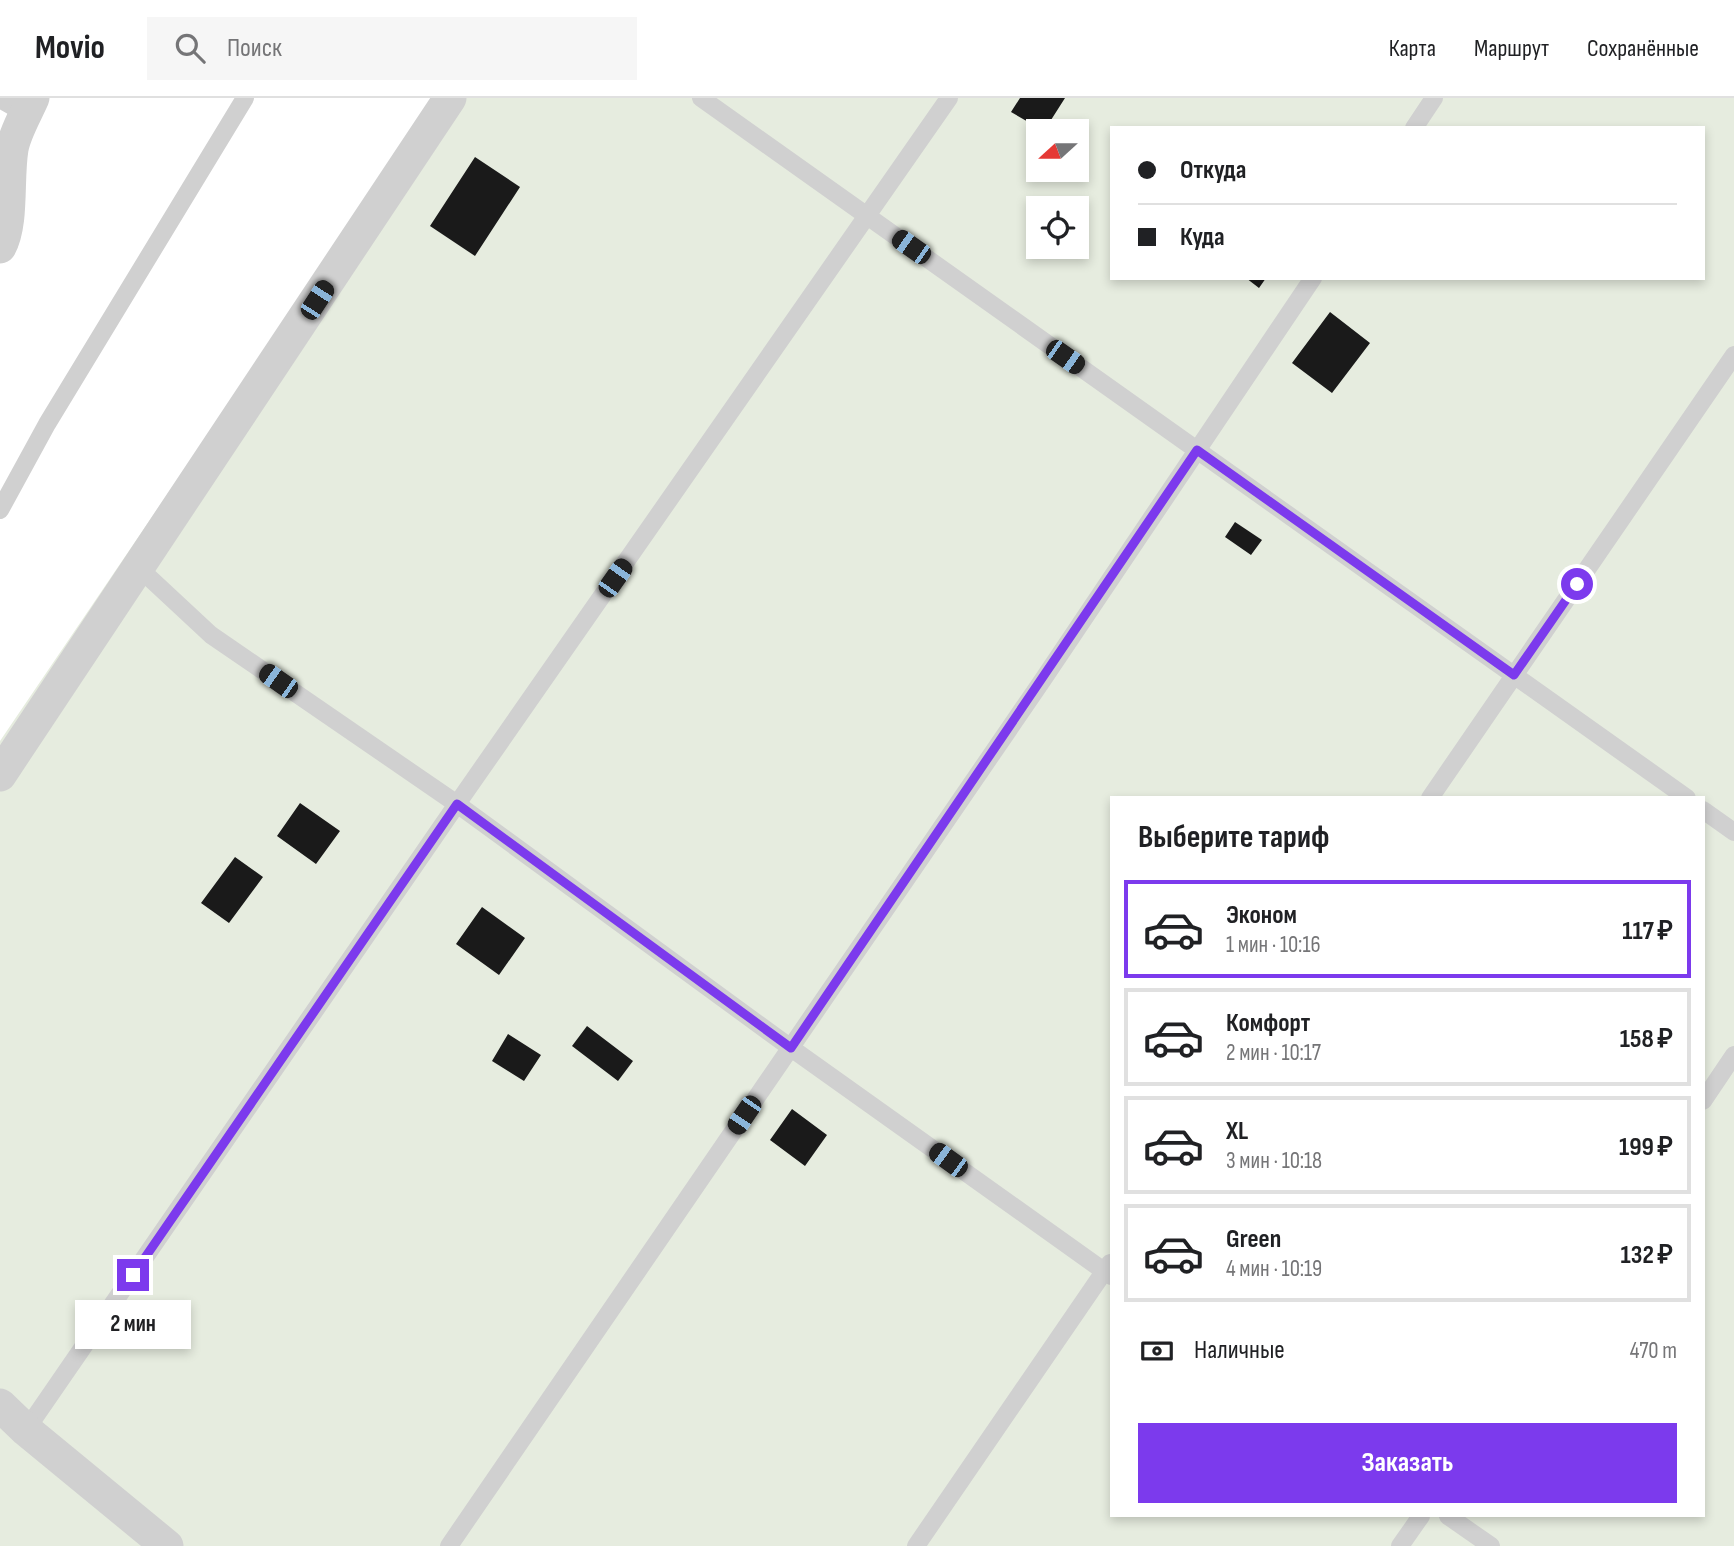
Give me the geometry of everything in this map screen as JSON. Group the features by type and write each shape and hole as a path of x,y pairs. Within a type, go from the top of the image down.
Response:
{"street":[{"path":"0,775 450,98"},
{"path":"0,247 7,235 12,148 20,104"},
{"path":"0,1405 26,1430 167,1546"}],"lane":[{"path":"0,510 47,424 245,98"},
{"path":"701,98 1684,796"},
{"path":"26,1430 457,804 949,98"},
{"path":"1415,126 1434,98"},
{"path":"449,1546 791,1048 1312,280"},
{"path":"1431,796 1734,355"},
{"path":"139,568 211,635 457,804 791,1048 1109,1270 916,1546"},
{"path":"1705,811 1734,832"},
{"path":"1705,1098 1734,1055"},
{"path":"1400,1546 1420,1517"},
{"path":"1449,1517 1491,1546"}],"shaded area":[{"path":"436,98 1734,98 1734,1546 0,1546 0,741"}],"building":[{"path":"1020,98 1065,98 1052,119 1026,121 1011,112"},
{"path":"475,157 520,187 475,256 430,226"},
{"path":"1249,280 1265,280 1259,288"},
{"path":"1330,312 1370,343 1332,393 1292,363"},
{"path":"1235,522 1262,540 1251,555 1225,537"},
{"path":"300,803 340,831 316,864 277,836"},
{"path":"235,857 263,877 229,923 201,903"},
{"path":"482,907 525,938 499,975 456,944"},
{"path":"587,1026 633,1061 618,1081 572,1046"},
{"path":"508,1034 541,1055 524,1081 492,1061"},
{"path":"792,1109 827,1135 805,1166 770,1140"}],"route":[{"path":"133,1275 457,804 791,1048 1197,450 1514,675 1577,584"}]}
